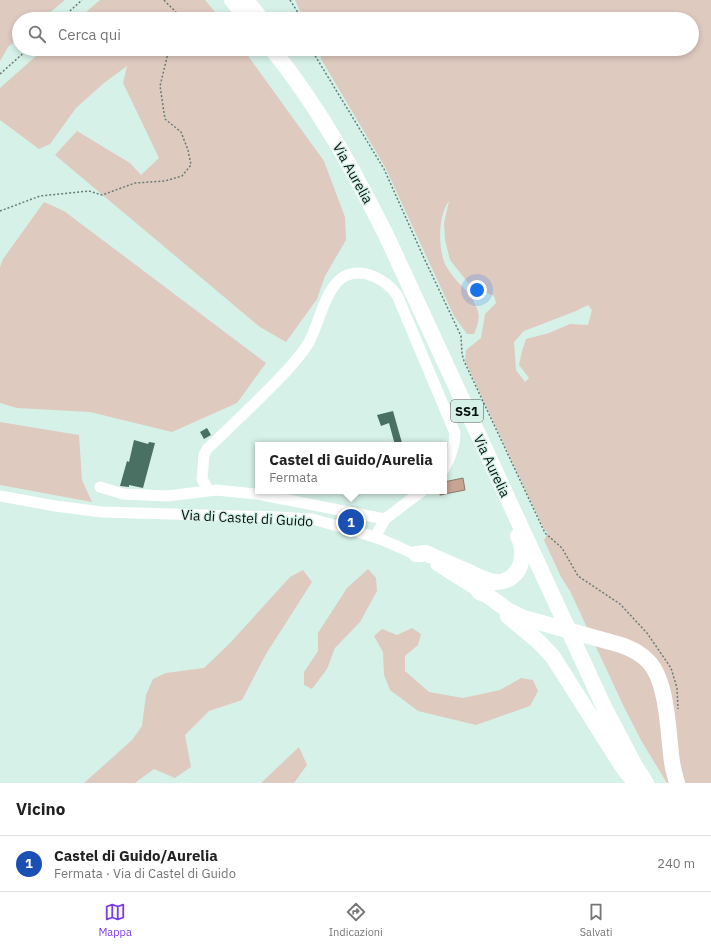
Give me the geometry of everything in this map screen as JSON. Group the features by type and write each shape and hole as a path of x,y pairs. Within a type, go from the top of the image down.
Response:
{"highway":[{"path":"232,0 242,12"},
{"path":"246,0 255,12"},
{"name":"Via Aurelia","path":"278,56 292,74 360,182 387,237 604,707 635,766 646,783"},
{"name":"Via Aurelia","path":"290,56 329,109 359,160 398,234 613,703 644,761 658,783"},
{"path":"416,554 426,553 484,579 495,582 504,581 511,577 517,572 521,561 522,548 520,539 453,392 453,380"},
{"path":"479,592 487,595 509,611 538,622 632,649 642,654 656,672 666,706 672,764 677,783"},
{"path":"479,592 484,598 539,642 553,657 624,769 636,783"}],"street":[{"path":"209,491 202,479 204,455 207,449 285,373 309,343 332,288 340,279 355,273 368,274 375,277 392,288 397,295 455,433 455,442 452,454 447,463"},
{"path":"100,487 123,494 167,496 216,490 255,494"},
{"path":"257,494 385,519"},
{"path":"375,537 385,519 418,494"},
{"name":"Via di Castel di Guido","path":"0,496 55,506 102,512 312,519 375,537 416,554 449,572 479,592"}],"path":[{"path":"69,12 82,0"},
{"path":"164,0 177,12"},
{"path":"290,0 297,12"},
{"path":"0,74 20,56"},
{"path":"0,211 40,196 89,191 102,195 135,183 165,181 182,176 191,165 188,150 181,132 165,119 160,86 168,56"},
{"path":"315,56 384,169 432,277 461,336 464,361 545,534 562,548 578,576 620,604 647,633 671,668 677,688 678,709"}],"shaded area":[{"path":"0,0 65,0 50,12 12,12 12,44 8,47 0,61"},
{"path":"100,0 205,0 215,12 86,12"},
{"path":"295,0 711,0 711,783 667,783 642,742 624,707 570,591 561,577 544,540 548,533 544,529 465,361 466,350 481,338 485,314 496,303 494,296 490,294 484,293 478,295 450,260 445,240 444,223 449,201 445,207 441,223 441,249 445,264 451,273 473,296 479,317 474,334 467,334 454,316 385,167 321,59 321,56 699,56 699,12 300,12","holes":["588,305 592,310 588,325 570,324 549,333 526,339 519,365 529,378 525,382 516,370 514,342 524,331"]},
{"path":"36,56 248,56 324,161 345,217 346,240 325,276 317,299 286,342 260,327 55,155 77,131 130,163 141,175 159,158 123,83 127,66 104,83 76,108 50,144 39,149 0,120 0,88"},
{"path":"44,202 64,211 266,363 237,403 172,432 90,412 17,408 0,403 0,267 3,259"},
{"path":"0,422 79,435 82,480 92,502 0,485"},
{"path":"463,478 465,490 447,494 447,481"},
{"path":"368,569 376,578 377,591 360,622 335,648 327,669 312,689 304,685 304,672 318,651 318,633 347,588"},
{"path":"303,570 312,582 266,654 242,700 209,711 185,735 191,767 175,778 154,769 135,783 84,783 132,740 142,726 146,695 153,679 166,673 204,668 230,643 290,577"},
{"path":"412,628 421,634 418,645 405,656 405,671 429,692 463,698 500,690 521,678 533,680 538,691 530,706 476,725 418,711 390,690 384,675 383,652 374,636 382,629 397,635"},
{"path":"299,747 307,765 294,783 261,783"}],"building":[{"path":"393,411 402,442 394,442 389,423 381,426 377,415"},
{"path":"207,428 211,435 204,439 200,432"},
{"path":"134,440 148,444 149,442 155,443 143,488 129,485 129,487 120,486 127,461 129,462"}],"place":[{"name":"Castel di Guido/Aurelia","path":"351,522"}]}
